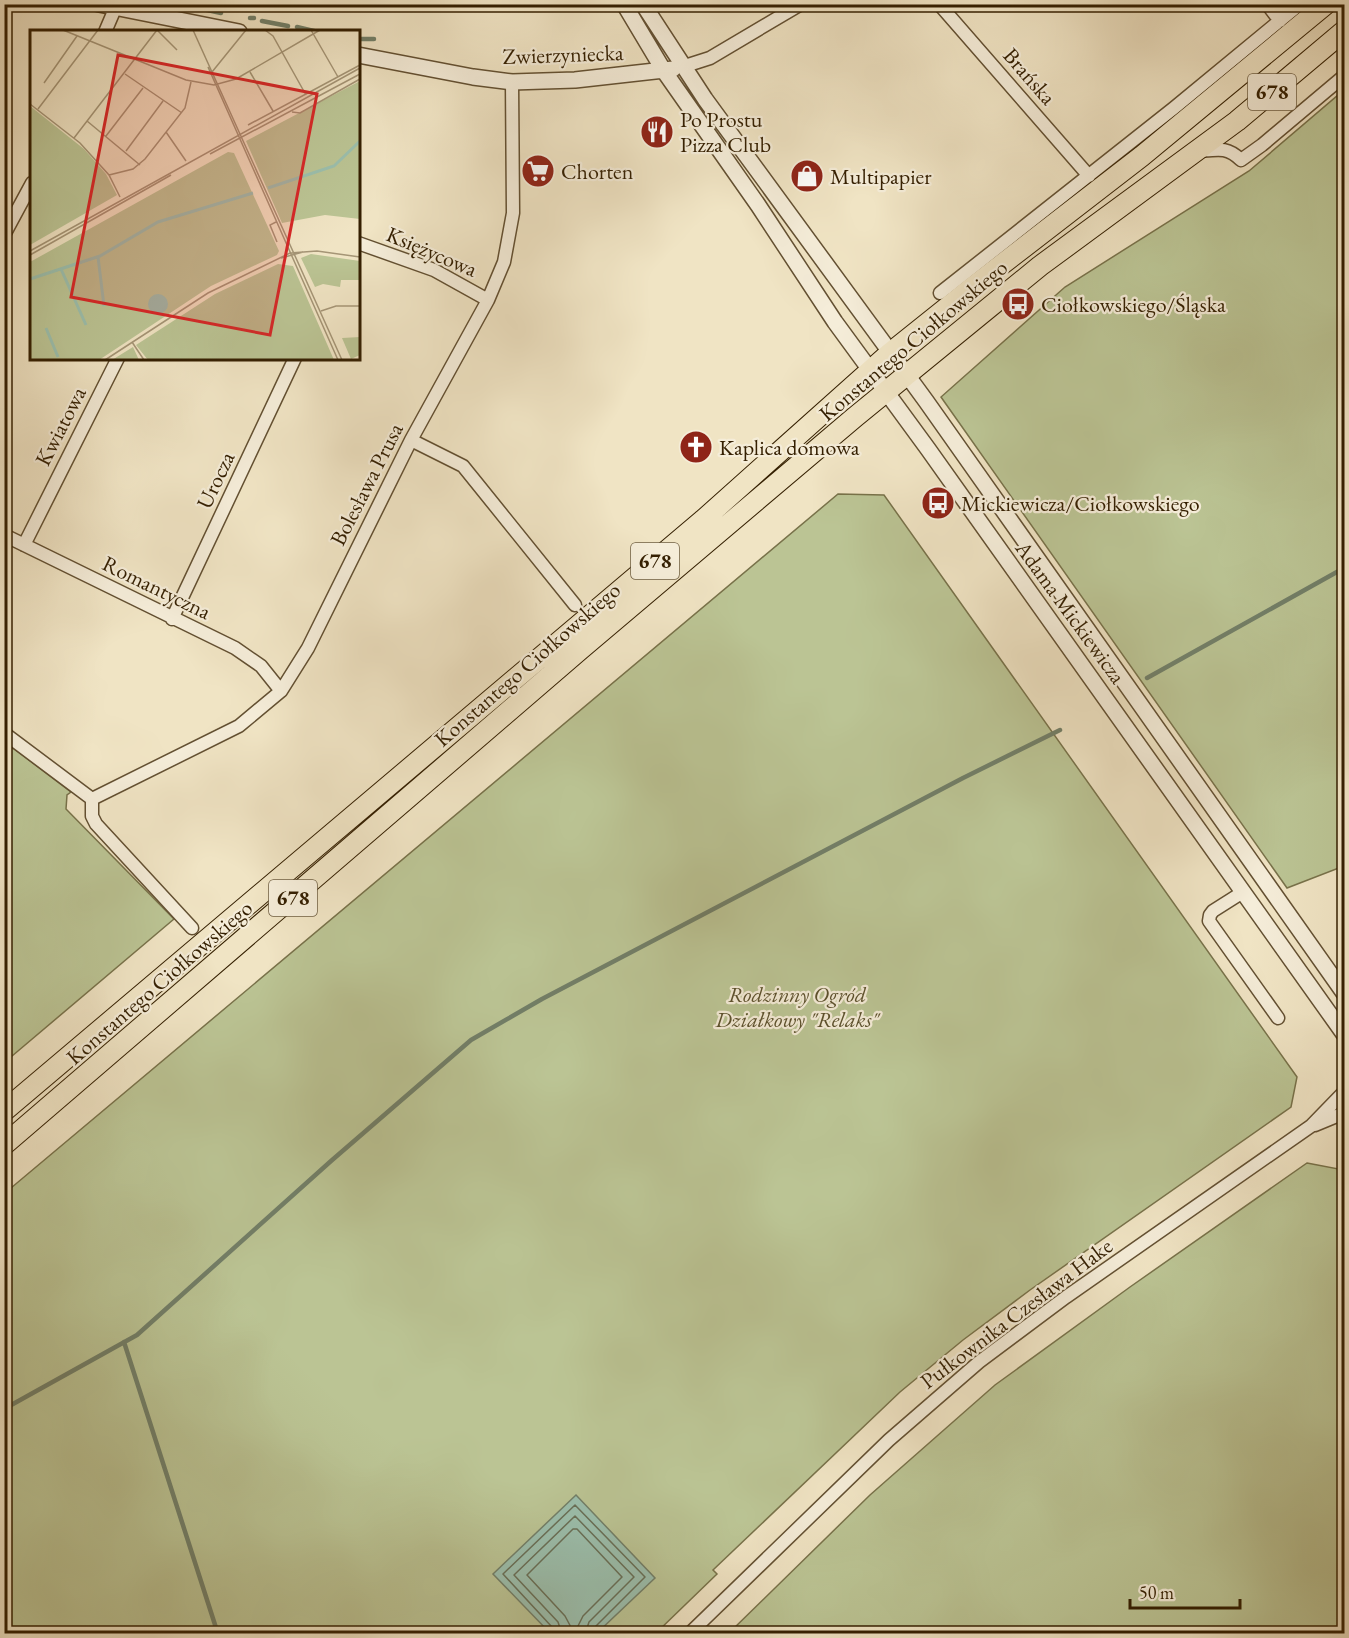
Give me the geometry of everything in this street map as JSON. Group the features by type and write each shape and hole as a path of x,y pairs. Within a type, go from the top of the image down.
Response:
{"main road":[{"name":"Konstantego Ciołkowskiego","path":"4,1111 703,520 890,353 941,302 1142,156 1326,4"},
{"name":"Konstantego Ciołkowskiego","path":"4,1145 606,627 886,392 1040,266 1237,121 1344,31"},
{"path":"1142,156 1138,164 1141,176 1145,180 1156,181"},
{"path":"941,302 943,322 946,327 956,331 964,329"},
{"path":"818,416 827,416 834,421 836,429 832,437"}],"street":[{"path":"99,4 230,30"},
{"name":"Adama Mickiewicza","path":"624,4 664,71 758,205 834,322 928,449 1344,1031"},
{"name":"Adama Mickiewicza","path":"643,4 731,133 948,433 1344,993"},
{"path":"685,66 710,58 801,4"},
{"name":"Brańska","path":"939,4 1089,176"},
{"path":"1267,4 1280,21"},
{"name":"Konstantego Ciołkowskiego","path":"941,302 1089,176 1300,4"},
{"path":"106,30 116,6"},
{"name":"Zwierzyniecka","path":"360,55 473,77 512,82 576,80 664,71 685,66"},
{"path":"1197,151 1215,149 1232,151 1241,160 1263,145 1344,76"},
{"name":"Bolesława Prusa","path":"92,799 239,726 281,691 308,648 411,440 488,300 504,262 513,213 512,82"},
{"path":"716,145 720,134 731,133"},
{"path":"4,235 30,187"},
{"name":"Księżycowa","path":"360,244 434,270 488,300"},
{"path":"834,322 844,324 852,319 856,311 855,306"},
{"name":"Kwiatowa","path":"24,545 117,360"},
{"name":"Urocza","path":"172,619 294,360"},
{"path":"928,449 929,441 934,434 948,433"},
{"path":"411,440 463,466 575,605"},
{"name":"Romantyczna","path":"4,535 235,648 261,666 281,691"},
{"path":"4,733 92,799 92,816 96,824 192,928"},
{"path":"1243,892 1214,911 1209,921 1278,1018"},
{"name":"Pułkownika Czesława Hake","path":"689,1634 881,1447 979,1362 1066,1297 1311,1126 1344,1092"},
{"name":"Pułkownika Czesława Hake","path":"1311,1126 1344,1113"}],"green space":[{"path":"1344,90 1344,866 1287,888 941,397 1065,287 1249,171"},
{"name":"Rodzinny Ogród Działkowy \"Relaks\"","path":"838,494 884,495 1297,1077 1291,1107 1030,1290 963,1340 900,1392 713,1570 717,1574 656,1633 5,1634 5,1193"},
{"path":"4,741 71,792 67,795 66,809 174,919 5,1062"},
{"path":"1307,1163 1344,1170 1344,1633 729,1633 870,1495 995,1385"}],"water":[{"path":"576,1495 655,1578 597,1633 550,1633 493,1574"}],"waterway":[{"path":"198,8 221,13"},
{"path":"262,21 288,26"},
{"path":"297,27 310,30"},
{"path":"360,39 374,39"},
{"path":"1147,678 1344,568"},
{"path":"4,1409 137,1335 331,1161 471,1040 542,999 963,778 1060,730"},
{"path":"124,1342 218,1634"},
{"path":"4,1625 11,1634"}],"place":[{"name":"Po Prostu Pizza Club","path":"657,132"},
{"name":"Chorten","path":"538,171"},
{"name":"Multipapier","path":"807,176"},
{"name":"Ciołkowskiego/Śląska","path":"1018,304"},
{"name":"Kaplica domowa","path":"696,447"},
{"name":"Mickiewicza/Ciołkowskiego","path":"938,503"}]}
